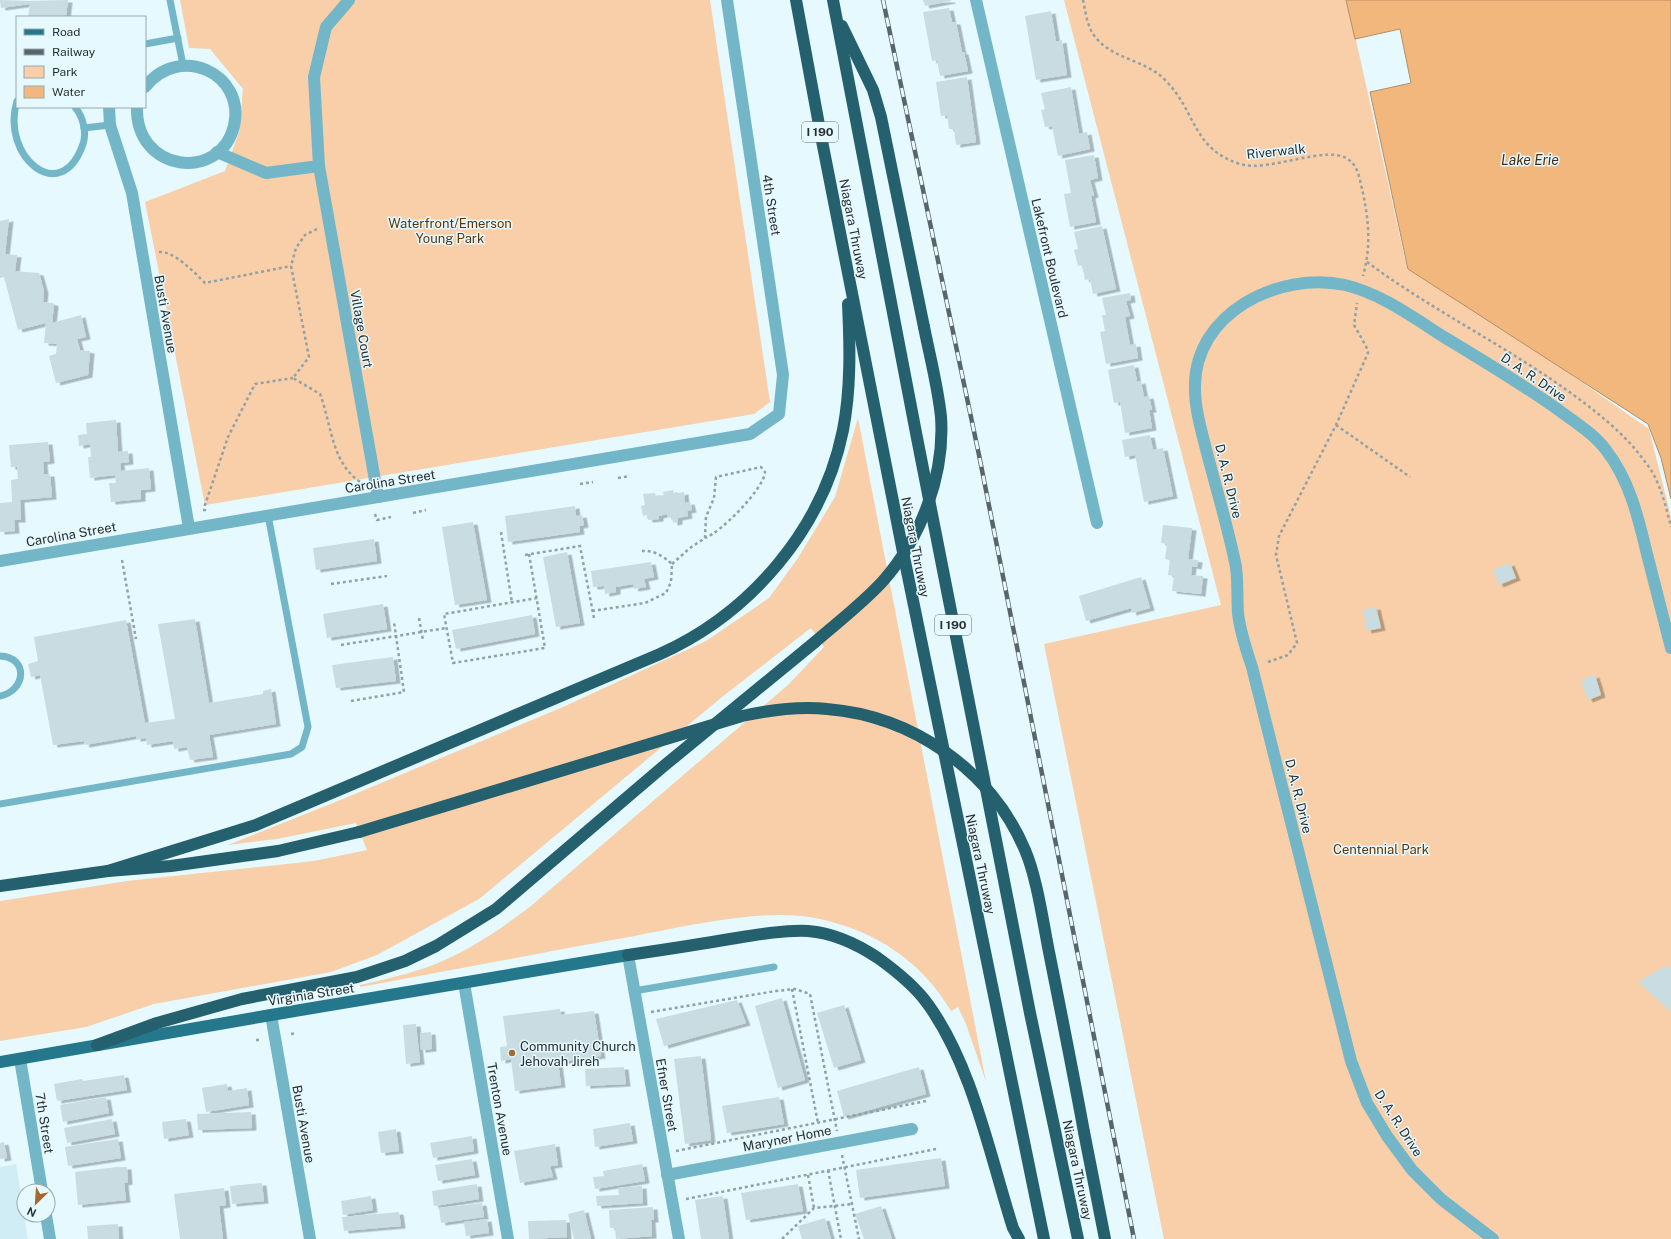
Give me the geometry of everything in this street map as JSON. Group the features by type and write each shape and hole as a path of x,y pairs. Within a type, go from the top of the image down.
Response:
{"highway":[{"name":"Niagara Thruway","path":"796,0 820,134 847,263 904,555 1044,1239"},
{"name":"Niagara Thruway","path":"834,5 918,446 1026,997 1078,1239"},
{"path":"97,1045 157,1023 223,1004 357,977 405,961 436,946 496,909 665,765 815,642 864,599 898,563 922,520 930,497 941,447 941,417 881,118 873,90 834,5"},
{"path":"108,871 256,825 660,654 702,632 743,602 762,583 793,542 818,502 838,450 849,390 847,263"},
{"path":"0,886 108,871 171,866 278,851 359,832 742,716 796,708 826,708 857,713 890,722 933,742 964,766 998,804 1021,840 1031,867 1042,916 1105,1239"},
{"path":"628,955 777,932 808,931 828,935 851,943 890,967 906,980 927,1003 959,1061 986,1137 1013,1228 1019,1239"}],"main road":[{"name":"Virginia Street","path":"0,1062 628,955"}],"street":[{"name":"Village Court","path":"349,0 326,27 314,77 320,166 378,497"},
{"name":"4th Street","path":"727,0 783,375 779,414"},
{"name":"Lakefront Boulevard","path":"976,0 1097,523"},
{"path":"137,108 137,124 144,140 155,153 170,161 186,164 203,161 217,152 228,141 234,127 235,111 232,96 224,83 212,73 198,67 182,65 166,69 152,78 146,86"},
{"name":"Busti Avenue","path":"109,108 110,125 132,193 189,528"},
{"path":"217,152 266,173 320,166"},
{"name":"D. A. R. Drive","path":"1494,1239 1440,1199 1412,1170 1387,1136 1367,1103 1351,1061 1254,675 1241,634 1236,570 1199,418 1194,388 1197,366 1205,343 1232,310 1253,297 1293,285 1312,282 1345,285 1366,292 1391,305 1519,382 1589,432 1606,450 1624,477 1635,506 1671,648"},
{"name":"Carolina Street","path":"0,561 750,434 779,414"},
{"name":"Efner Street","path":"628,955 679,1239"},
{"name":"Trenton Avenue","path":"464,983 508,1239"},
{"name":"Busti Avenue","path":"271,1015 310,1239"},
{"name":"7th Street","path":"20,1059 41,1183"},
{"name":"Maryner Home","path":"667,1176 912,1129"},
{"path":"47,1223 50,1239"}],"lane":[{"path":"170,0 182,65"},
{"path":"146,44 178,38"},
{"path":"6,116 16,102"},
{"path":"28,170 47,174 60,171 71,164 80,153 84,140 84,128 79,112 76,108"},
{"path":"84,128 110,125"},
{"path":"0,804 291,754 302,746 308,727 268,515"},
{"path":"0,656 9,656 16,662 20,668 21,677 18,686 12,692 0,696"},
{"path":"634,990 774,967"}],"path":[{"name":"Riverwalk","path":"1083,0 1090,28 1096,39 1105,47 1151,68 1165,79 1178,94 1200,136 1211,149 1225,158 1242,164 1262,165 1332,154 1338,154 1350,160 1360,179 1368,216 1369,239 1367,262 1361,282"},
{"path":"293,378 309,357 291,266 296,248 305,235 317,229"},
{"path":"159,252 164,252 177,258 205,283 291,266"},
{"path":"1268,662 1288,655 1297,643 1276,555 1279,536 1336,425 1368,353 1366,346 1354,325 1358,296"},
{"path":"203,510 205,510 205,505 228,437 255,384 293,378 320,394 340,460 348,472 360,483"},
{"path":"1336,425 1410,477"},
{"path":"592,611 645,603 660,598 666,593 671,582 672,564 690,548 705,538 711,536 724,526 757,489 765,476 761,467 716,477 714,498 706,517 705,538"},
{"path":"618,478 630,476"},
{"path":"580,484 593,482"},
{"path":"413,513 426,510"},
{"path":"375,514 377,520 390,517"},
{"path":"501,532 512,603"},
{"path":"525,555 580,546 594,618"},
{"path":"642,551 650,550 655,552 672,564"},
{"path":"529,554 537,598 545,648 453,663 444,614 537,598"},
{"path":"122,560 136,639"},
{"path":"331,584 387,576"},
{"path":"419,618 423,640"},
{"path":"351,701 404,692 394,622"},
{"path":"341,645 446,628"},
{"path":"792,989 818,1123"},
{"path":"650,1012 792,989 810,994 838,1135"},
{"path":"291,1034 296,1034"},
{"path":"256,1040 261,1040"},
{"path":"676,1150 926,1101"},
{"path":"684,1199 936,1149"},
{"path":"841,1150 859,1239"},
{"path":"828,1170 841,1239"},
{"path":"808,1175 814,1208"},
{"path":"782,1239 814,1208 852,1204"},
{"path":"787,1234 788,1239"}],"shaded area":[{"path":"16,1164 19,1183 16,1183 16,1223 25,1223 28,1239 0,1239 0,1167"}],"green space":[{"name":"Waterfront/Emerson Young Park","path":"180,0 710,0 770,402 754,414 205,505 145,202 225,171 239,132 243,89 210,49 189,48"},
{"name":"Centennial Park","path":"1064,0 1347,0 1405,259 1649,429 1671,517 1671,1239 1164,1239 1044,644 1221,605"},
{"path":"858,418 986,1082 966,1024 958,1007 951,1011 939,993 926,978 896,951 878,940 841,924 820,919 774,915 722,920 360,987 360,985 425,968 453,956 493,933 531,906 788,685 824,647 811,628 722,697 479,899 377,955 331,972 154,1004 86,1027 0,1041 0,901 127,881 314,861 367,850 356,823 277,839 228,845 338,801 563,707 706,641 769,598 798,558 835,497"}],"water":[{"name":"Lake Erie","path":"1346,0 1671,0 1671,499 1661,458 1648,424 1408,269 1370,92 1411,83 1400,29 1355,39"}],"building":[{"path":"0,0 68,0 66,16 28,16 30,4 1,8"},
{"path":"923,0 951,0 951,1 925,6"},
{"path":"949,8 952,22 956,22 962,52 964,52 968,71 940,76 937,60 932,61 923,12"},
{"path":"1051,11 1056,42 1062,40 1067,75 1036,80 1025,16"},
{"path":"967,77 976,142 956,145 954,129 949,129 947,115 941,116 936,82"},
{"path":"1071,87 1079,134 1087,132 1090,149 1058,156 1052,126 1045,127 1041,110 1045,109 1041,93"},
{"path":"1094,155 1098,178 1090,180 1094,195 1091,196 1096,222 1070,227 1064,194 1071,193 1065,160"},
{"path":"9,219 5,254 17,255 15,271 39,273 44,291 43,302 53,303 54,305 52,323 81,315 86,337 77,339 80,350 90,351 88,375 56,383 49,356 56,354 57,344 44,343 46,323 18,330 4,277 0,278 0,221"},
{"path":"1102,226 1116,289 1093,294 1090,279 1085,280 1082,265 1078,266 1074,250 1078,249 1074,232"},
{"path":"1130,293 1131,300 1126,301 1130,316 1125,317 1130,345 1136,344 1138,358 1106,364 1100,332 1105,331 1102,315 1106,315 1102,298"},
{"path":"1134,365 1137,382 1141,381 1144,397 1149,396 1152,410 1149,410 1152,428 1125,433 1120,402 1114,403 1108,370"},
{"path":"116,420 118,452 128,451 129,462 120,463 121,471 149,468 151,489 141,490 141,499 111,502 109,483 116,483 115,475 90,478 88,457 91,457 90,444 79,446 78,435 87,434 86,423"},
{"path":"1150,435 1153,450 1163,448 1173,496 1144,502 1135,455 1125,457 1122,440"},
{"path":"48,442 50,461 43,462 44,474 50,474 52,497 20,500 21,520 14,520 15,531 0,532 0,503 12,502 11,480 18,479 17,467 11,467 9,445"},
{"path":"673,490 674,494 684,492 685,503 690,502 692,510 687,511 688,516 678,518 678,522 673,523 672,516 667,517 667,514 659,516 659,519 648,520 647,515 643,516 641,506 645,505 643,494 655,493 656,496 664,495 663,492"},
{"path":"575,506 576,516 582,515 584,525 579,526 580,532 508,542 505,516"},
{"path":"473,522 487,600 455,605 442,527"},
{"path":"1163,525 1192,528 1188,559 1198,560 1197,567 1192,566 1191,575 1203,576 1201,594 1172,591 1174,576 1168,575 1170,560 1165,559 1167,544 1161,543"},
{"path":"374,539 377,561 316,570 313,548"},
{"path":"567,552 580,623 556,627 543,557"},
{"path":"651,562 654,577 644,579 646,587 634,589 633,584 616,587 616,592 605,594 604,586 593,587 591,571"},
{"path":"1510,563 1516,578 1499,585 1493,570"},
{"path":"1141,577 1150,608 1132,613 1131,608 1086,621 1079,596"},
{"path":"383,604 387,629 327,638 323,614"},
{"path":"1376,607 1381,628 1367,631 1363,610"},
{"path":"532,615 535,634 456,649 452,630"},
{"path":"195,619 209,703 263,694 263,691 271,689 276,724 209,735 213,757 190,760 187,747 174,749 173,741 147,745 146,738 136,739 136,736 85,745 84,741 53,745 40,675 31,677 28,664 38,661 34,637 126,620 145,723 175,719 158,624"},
{"path":"393,657 396,681 336,688 332,665"},
{"path":"1595,675 1601,695 1588,700 1581,680"},
{"path":"1665,966 1671,967 1671,1012 1638,982"},
{"path":"782,998 805,1080 778,1088 755,1006"},
{"path":"737,1000 746,1023 664,1046 656,1019"},
{"path":"844,1005 861,1060 834,1068 817,1013"},
{"path":"560,1009 561,1015 594,1011 601,1056 558,1062 561,1085 515,1091 511,1059 501,1061 500,1047 507,1046 503,1016"},
{"path":"416,1024 420,1062 406,1064 403,1025"},
{"path":"431,1032 432,1049 421,1050 420,1033"},
{"path":"701,1056 711,1140 685,1144 674,1059"},
{"path":"624,1067 626,1084 586,1086 585,1069"},
{"path":"919,1067 926,1094 844,1117 837,1091"},
{"path":"124,1075 127,1090 57,1101 54,1084 82,1079 83,1081"},
{"path":"227,1084 228,1091 247,1088 249,1105 206,1112 202,1088"},
{"path":"106,1097 109,1113 63,1122 60,1105"},
{"path":"779,1097 784,1124 727,1133 722,1106"},
{"path":"251,1112 252,1128 198,1130 197,1114"},
{"path":"112,1119 115,1134 67,1143 64,1128"},
{"path":"186,1119 189,1135 164,1139 162,1122"},
{"path":"630,1123 633,1141 595,1147 593,1129"},
{"path":"396,1129 399,1151 381,1153 378,1132"},
{"path":"472,1136 474,1151 433,1158 430,1143"},
{"path":"118,1139 121,1158 68,1166 65,1147"},
{"path":"4,1142 7,1158 0,1159 0,1143"},
{"path":"555,1144 558,1165 550,1166 553,1177 520,1183 514,1151"},
{"path":"941,1158 945,1186 860,1198 856,1170"},
{"path":"472,1159 475,1175 438,1181 435,1165"},
{"path":"642,1164 645,1181 595,1189 593,1177 604,1176 603,1171"},
{"path":"127,1167 128,1182 124,1183 126,1200 78,1205 75,1172"},
{"path":"262,1183 264,1201 232,1204 230,1186"},
{"path":"477,1184 479,1199 434,1206 432,1191"},
{"path":"798,1184 803,1211 746,1220 741,1193"},
{"path":"642,1186 643,1203 597,1206 596,1196 619,1195 618,1188"},
{"path":"224,1188 226,1205 219,1206 223,1239 180,1239 174,1194"},
{"path":"371,1196 373,1210 343,1215 341,1201"},
{"path":"723,1196 729,1239 701,1239 695,1200"},
{"path":"482,1203 484,1217 441,1223 439,1208"},
{"path":"881,1206 892,1239 864,1239 855,1214"},
{"path":"653,1207 654,1220 651,1220 652,1236 616,1239 615,1228 610,1228 609,1210"},
{"path":"584,1210 591,1239 574,1239 568,1214"},
{"path":"399,1212 401,1226 344,1231 342,1217"},
{"path":"825,1218 831,1239 802,1239 798,1226"},
{"path":"487,1219 489,1233 466,1236 464,1222"},
{"path":"566,1220 567,1237 529,1239 528,1221"},
{"path":"118,1224 119,1239 88,1239 87,1226"}],"railway":[{"path":"883,0 979,455 1134,1239"}],"place":[{"name":"Community Church Jehovah Jireh","path":"512,1053"}]}
